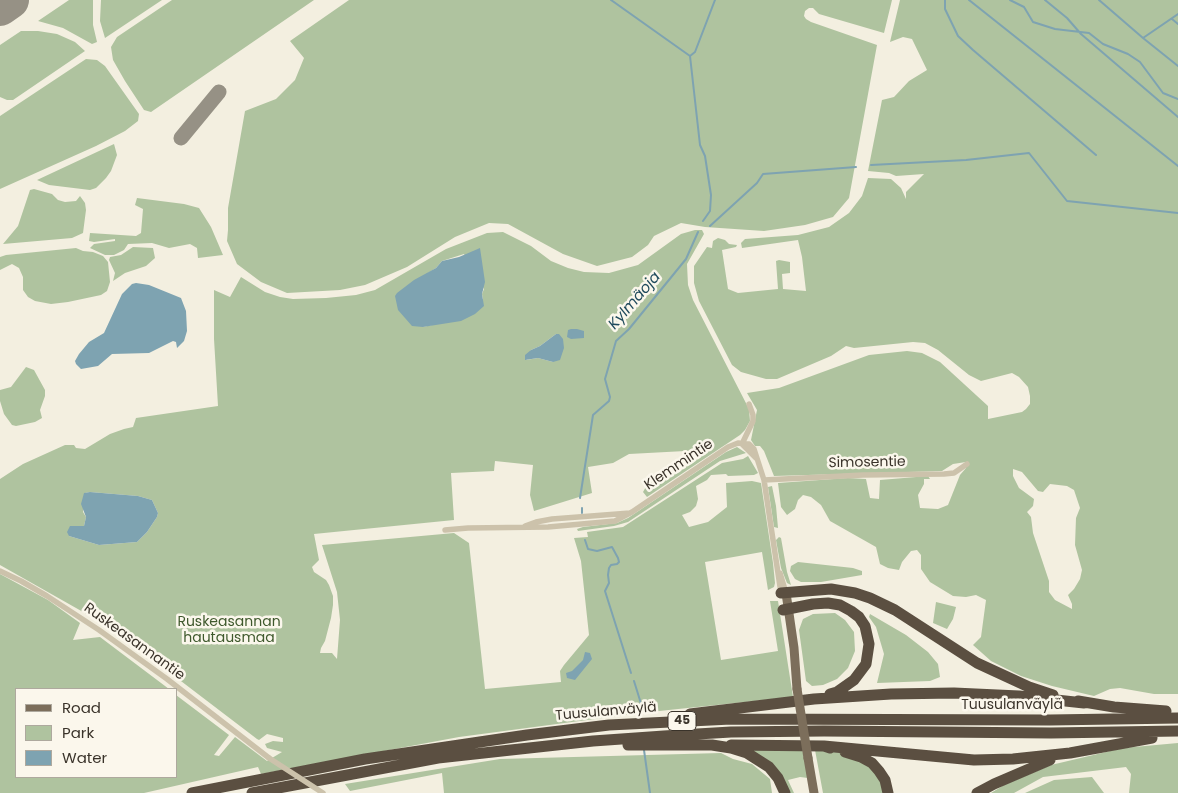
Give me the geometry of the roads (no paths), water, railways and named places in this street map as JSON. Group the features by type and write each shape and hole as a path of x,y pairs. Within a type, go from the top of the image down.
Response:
{"highway":[{"path":"783,593 830,589 842,590 870,598 895,610 955,650 1000,675 1029,687 1084,703"},
{"path":"785,609 813,604 828,603 840,605 859,617 868,635 869,654 866,664 854,680 837,692 814,699"},
{"path":"609,725 814,699 891,694 954,693 1019,696 1178,712"},
{"name":"Tuusulanväylä","path":"192,793 365,759 527,734 609,725 740,719 1022,720 1178,718"},
{"name":"Tuusulanväylä","path":"252,793 438,758 593,741 731,732 1050,733 1178,731"},
{"path":"529,747 824,746 974,760 1013,759 1070,753 1145,738 1178,736"},
{"path":"712,745 731,748 760,760 778,778 785,793"},
{"path":"824,746 850,753 872,764 885,780 888,793"},
{"path":"977,793 1020,772 1070,753"}],"main road":[{"path":"783,593 788,649 797,689 814,793"}],"street":[{"path":"749,404 753,415 753,422 742,444 749,444 754,449 764,480 777,567 783,580 783,593"},
{"name":"Klemmintie","path":"445,530 524,526 552,519 632,512 728,447 738,443 742,444"},
{"name":"Simosentie","path":"764,480 863,475 944,474 954,473 968,464"},
{"name":"Ruskeasannantie","path":"0,571 47,596 98,630 177,688"},
{"name":"Ruskeasannantie","path":"178,688 269,758 322,793"}],"water":[{"path":"480,248 485,282 482,294 484,306 475,314 461,321 423,327 412,326 398,310 395,296 397,293 414,280 436,268 442,261 459,257"},
{"path":"132,284 149,285 181,298 186,311 187,331 184,341 177,348 176,342 173,341 149,353 112,354 98,366 81,369 75,361 79,354 89,342 104,333 122,294"},
{"path":"568,330 584,331 584,338 571,339 567,337"},
{"path":"556,334 559,334 563,339 564,348 560,360 553,362 538,358 525,360 525,355"},
{"path":"84,493 138,496 152,500 158,513 157,517 147,532 137,542 99,545 69,536 67,532 70,526 84,526 86,517 81,504"},
{"path":"585,652 590,653 592,659 575,680 567,678 566,673 572,671 583,660"}],"waterway":[{"name":"Kylmäoja","path":"611,0 690,56 700,145 705,156 711,195 710,211 703,221"},
{"name":"Kylmäoja","path":"690,56 695,52 715,0"},
{"path":"945,0 945,9 958,36 1096,155"},
{"path":"969,0 1178,166"},
{"name":"Kylmäoja","path":"1010,0 1024,7 1033,22 1055,29 1089,33 1103,44 1128,54 1140,62 1163,93 1178,99"},
{"path":"1045,0 1067,18 1081,34 1178,117"},
{"path":"1099,0 1143,38 1178,14"},
{"path":"1172,19 1178,24"},
{"path":"1143,38 1178,66"},
{"path":"871,165 966,160 1029,153 1067,201 1178,213"},
{"name":"Kylmäoja","path":"710,226 757,183 763,174 856,167"},
{"name":"Kylmäoja","path":"580,498 593,415 609,401 610,397 605,379 616,341 629,329 686,259 698,232"},
{"name":"Kylmäoja","path":"582,508 582,513"},
{"name":"Kylmäoja","path":"585,540 588,549 597,551 612,547 618,558 619,562 611,565 609,568 609,583 605,591 631,673"},
{"name":"Kylmäoja","path":"634,681 643,710"},
{"name":"Kylmäoja","path":"644,750 650,793"}],"park label":[{"name":"Ruskeasannan hautausmaa","path":"229,630"}]}
